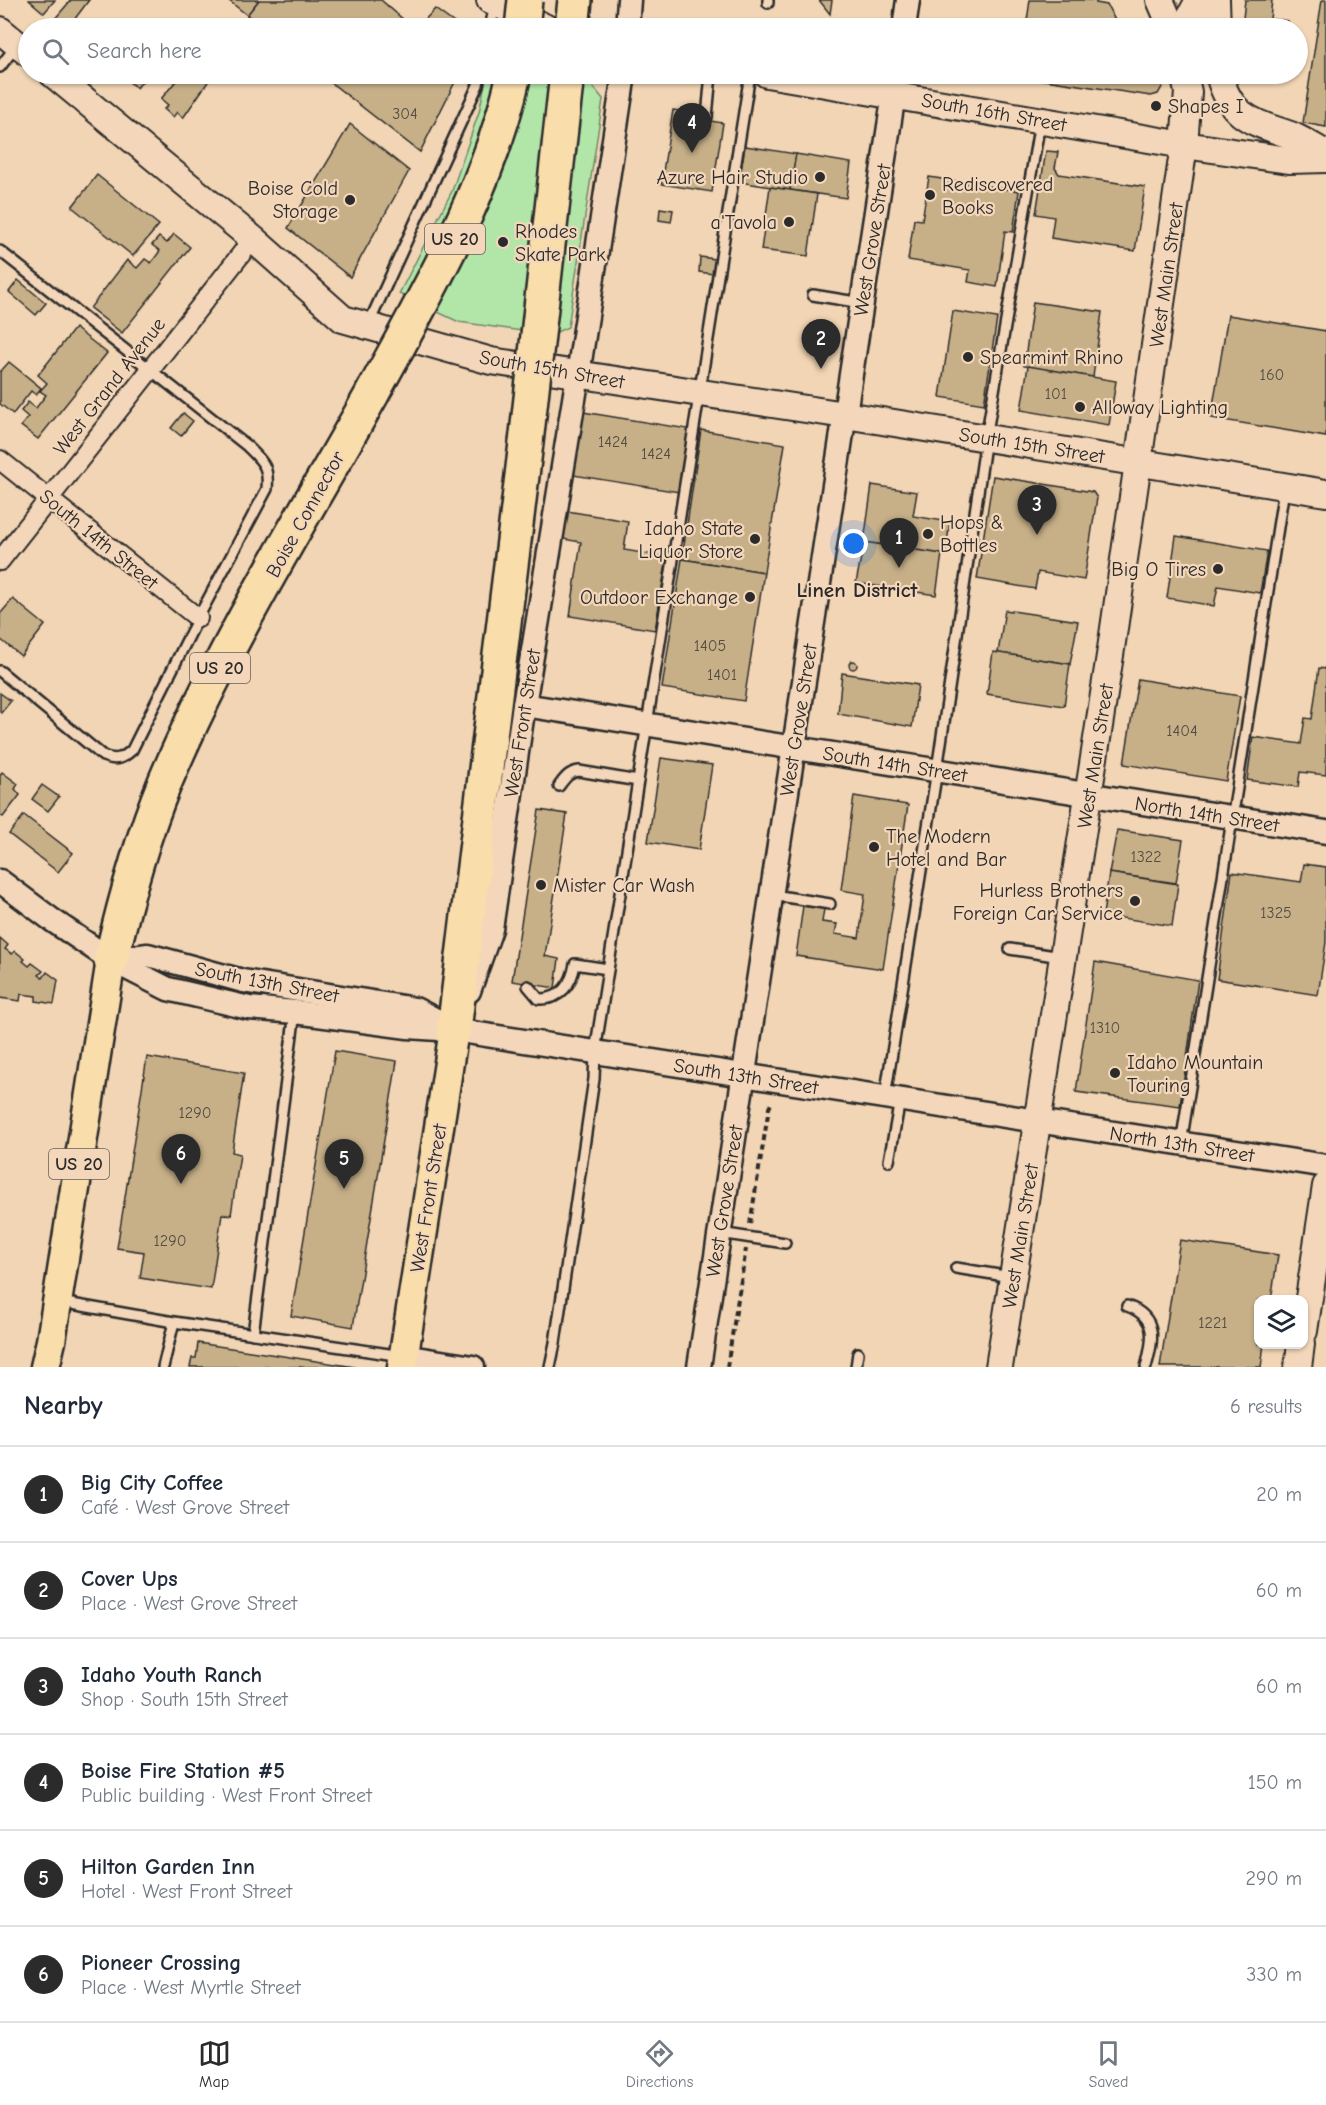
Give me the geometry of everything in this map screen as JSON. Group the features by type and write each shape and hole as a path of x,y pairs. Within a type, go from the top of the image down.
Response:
{"highway":[{"path":"573,18 575,0"},
{"path":"504,1 515,18"},
{"name":"Boise Connector","path":"111,960 134,867 165,784 199,708 259,594 372,394 452,246 476,194 493,148 512,84"},
{"path":"454,1030 566,84"}],"main road":[{"path":"1160,0 1168,18"},
{"path":"1189,18 1199,0"},
{"path":"1216,0 1217,18"},
{"path":"504,1 530,18"},
{"name":"South 15th Street","path":"65,84 253,238 343,319 491,361 845,414 1326,493"},
{"name":"South 16th Street","path":"896,84 1041,120 1184,145 1289,160 1326,159"},
{"name":"West Main Street","path":"999,1367 1139,463 1184,145 1188,92 1186,84"},
{"path":"1222,84 1232,104 1244,117 1262,126 1295,137 1326,154"},
{"name":"US 20","path":"45,1367 58,1301 111,960"},
{"name":"West Front Street","path":"402,1362 454,1030"},
{"path":"1308,1305 1326,1186"},
{"path":"1298,1367 1300,1349"}],"street":[{"path":"628,18 629,0"},
{"path":"905,18 908,0"},
{"name":"West Front Street","path":"454,1030 491,929 524,705 622,84"},
{"name":"West Grove Street","path":"699,1367 896,84"},
{"name":"West Grand Avenue","path":"0,561 253,238"},
{"name":"South 14th Street","path":"0,460 198,618"},
{"name":"South 14th Street","path":"524,705 1089,795"},
{"name":"North 14th Street","path":"1089,795 1326,832"},
{"name":"South 13th Street","path":"0,880 52,920 111,960 168,989 249,1008 454,1030 1038,1121"},
{"name":"South 13th Street","path":"111,960 148,955 243,981 415,1009 454,1030"},
{"name":"North 13th Street","path":"1038,1121 1326,1166"},
{"path":"402,1362 473,1367"}],"lane":[{"path":"495,18 504,1"},
{"path":"0,67 15,42"},
{"path":"367,326 478,84"},
{"path":"707,117 710,84"},
{"path":"550,1367 587,1125 595,1052 748,84"},
{"path":"890,1161 892,1099 937,770 986,438 1041,120"},
{"path":"0,251 247,446 260,459 268,474 267,489 198,618 132,750 123,758 114,760 103,756 0,671"},
{"path":"813,295 862,303"},
{"path":"1181,1144 1285,486"},
{"path":"559,786 566,776 579,771 638,781"},
{"path":"771,895 830,904"},
{"path":"1010,949 1063,957"},
{"path":"528,987 539,999 547,1000 563,991 573,976 575,964 608,969"},
{"path":"253,1334 296,1012"},
{"path":"719,1233 785,1243"},
{"path":"956,1268 1013,1277"},
{"path":"58,1301 402,1362"},
{"path":"1127,1306 1138,1310 1146,1317 1150,1327 1153,1340 1146,1367"},
{"path":"163,1367 174,1322"},
{"path":"856,1367 858,1353"}],"green space":[{"name":"Rhodes Skate Park","path":"485,84 591,84 603,99 568,327 550,335 459,322 399,294 452,191 479,112"}],"building":[{"path":"29,0 55,0 44,13"},
{"path":"71,0 89,0 76,18 56,18"},
{"path":"228,0 259,0 247,15"},
{"path":"259,0 381,0 402,18 251,18 247,15"},
{"path":"819,0 832,0 830,14"},
{"path":"1030,0 1096,0 1096,3 1107,5 1114,18 1027,18"},
{"path":"1245,0 1272,0 1270,18 1243,18"},
{"path":"1322,0 1326,0 1326,127 1303,123"},
{"path":"435,9 447,18 426,18"},
{"path":"173,84 206,84 183,118 177,112 173,117 164,109 168,105 161,99"},
{"path":"333,84 454,84 420,152"},
{"path":"1072,84 1162,84 1158,94 1151,96"},
{"path":"673,110 693,113 692,118 723,123 712,192 661,184"},
{"path":"350,124 409,171 350,277 288,228"},
{"path":"745,146 796,154 790,190 739,182"},
{"path":"1046,151 1058,152 1055,168 1059,174 1145,187 1135,251 1051,238 1054,217 1036,214"},
{"name":"Azure Hair Studio","path":"796,154 851,163 846,198 790,190"},
{"path":"97,175 159,225 133,256 72,207"},
{"path":"929,177 1019,191 1013,232 1005,231 997,287 968,282 970,270 908,260 914,219 922,220"},
{"name":"a'Tavola","path":"770,187 817,194 808,256 761,250"},
{"path":"660,208 673,210 671,222 659,220"},
{"path":"174,234 190,247 122,333 90,308 127,260 137,268 145,259 151,263 160,251 152,245 159,237 167,243"},
{"path":"700,257 715,259 713,274 699,272"},
{"path":"18,280 46,303 36,315 9,292"},
{"path":"1033,302 1102,312 1093,377 1024,366"},
{"name":"Spearmint Rhino","path":"953,311 997,318 984,404 940,397"},
{"path":"1228,315 1326,331 1326,437 1211,418"},
{"path":"75,328 107,353 38,439 21,426 28,417 21,411 28,402 36,408 46,395 40,391 47,383 38,375"},
{"path":"9,362 41,388 36,395 31,391 13,414 0,404 0,372"},
{"path":"1028,366 1116,381 1109,425 1021,410"},
{"path":"583,412 688,429 679,492 573,475"},
{"path":"183,413 193,421 181,436 171,428"},
{"path":"701,430 785,444 764,572 682,559"},
{"path":"993,476 1093,492 1097,498 1084,580 1038,572 1035,589 977,579"},
{"path":"872,485 917,492 913,516 950,522 945,555 864,542"},
{"path":"567,511 628,521 624,550 667,557 655,630 570,616 581,542 563,539"},
{"name":"Big O Tires","path":"1176,536 1267,551 1260,593 1218,586 1214,606 1167,598"},
{"path":"864,542 942,554 936,595 856,583"},
{"path":"682,559 764,572 744,701 662,688"},
{"path":"13,599 45,625 21,656 0,639 0,614"},
{"path":"1005,610 1078,621 1070,664 998,653"},
{"path":"993,652 1070,664 1064,706 987,694"},
{"path":"853,661 857,665 853,669 849,665"},
{"path":"1326,664 1326,775 1300,772 1298,787 1247,780 1253,737 1301,744 1305,718 1312,719 1319,668 1325,669"},
{"path":"842,673 918,685 912,727 838,714"},
{"path":"1138,679 1240,696 1226,781 1124,764"},
{"path":"0,693 11,701 1,713 0,712"},
{"path":"661,758 712,765 699,850 648,842"},
{"path":"2,772 18,784 15,789 20,795 3,817 0,815 0,775"},
{"path":"42,785 59,797 48,811 32,799"},
{"name":"The Modern Hotel and Bar","path":"854,796 908,805 883,969 796,956 803,906 824,909 822,922 837,924 835,934 859,938 865,894 841,890"},
{"name":"Mister Car Wash","path":"539,810 567,814 545,956 559,959 555,988 512,981"},
{"path":"24,815 73,853 58,872 9,834"},
{"path":"1117,830 1183,840 1176,883 1109,873"},
{"path":"1304,864 1326,867 1326,942 1318,995 1217,979 1232,872 1301,882"},
{"path":"1109,873 1178,884 1172,926 1103,915"},
{"path":"0,938 8,945 5,949 12,954 15,951 25,959 23,961 29,966 32,963 43,971 39,975 43,978 47,972 58,980 54,1004 36,1001 36,996 21,994 20,1001 0,998"},
{"path":"1095,962 1198,980 1180,1106 1076,1092"},
{"path":"335,1051 397,1061 353,1327 291,1316"},
{"path":"147,1057 244,1073 232,1152 240,1154 231,1215 222,1214 211,1289 140,1278 144,1252 117,1248"},
{"path":"1180,1240 1278,1255 1272,1295 1254,1295 1254,1349 1263,1349 1261,1367 1160,1367"},
{"path":"198,1343 355,1367 190,1367 192,1358 196,1358"}],"place":[{"name":"Shapes I","path":"1156,106"},
{"name":"Boise Fire Station #5","path":"692,153"},
{"name":"Azure Hair Studio","path":"820,177"},
{"name":"Rediscovered Books","path":"930,195"},
{"name":"Boise Cold Storage","path":"350,200"},
{"name":"a'Tavola","path":"789,222"},
{"name":"Rhodes Skate Park","path":"503,242"},
{"name":"Spearmint Rhino","path":"968,357"},
{"name":"Cover Ups","path":"821,369"},
{"name":"Alloway Lighting","path":"1080,407"},
{"name":"Hops & Bottles","path":"928,534"},
{"name":"Idaho Youth Ranch","path":"1037,535"},
{"name":"Idaho State Liquor Store","path":"755,539"},
{"name":"Big City Coffee","path":"899,568"},
{"name":"Big O Tires","path":"1218,569"},
{"name":"Outdoor Exchange","path":"750,597"},
{"name":"The Modern Hotel and Bar","path":"874,847"},
{"name":"Mister Car Wash","path":"541,885"},
{"name":"Hurless Brothers Foreign Car Service","path":"1135,901"},
{"name":"Idaho Mountain Touring","path":"1115,1073"},
{"name":"Pioneer Crossing","path":"181,1184"},
{"name":"Hilton Garden Inn","path":"344,1189"}],"district":[{"name":"Linen District","path":"857,590"}]}
